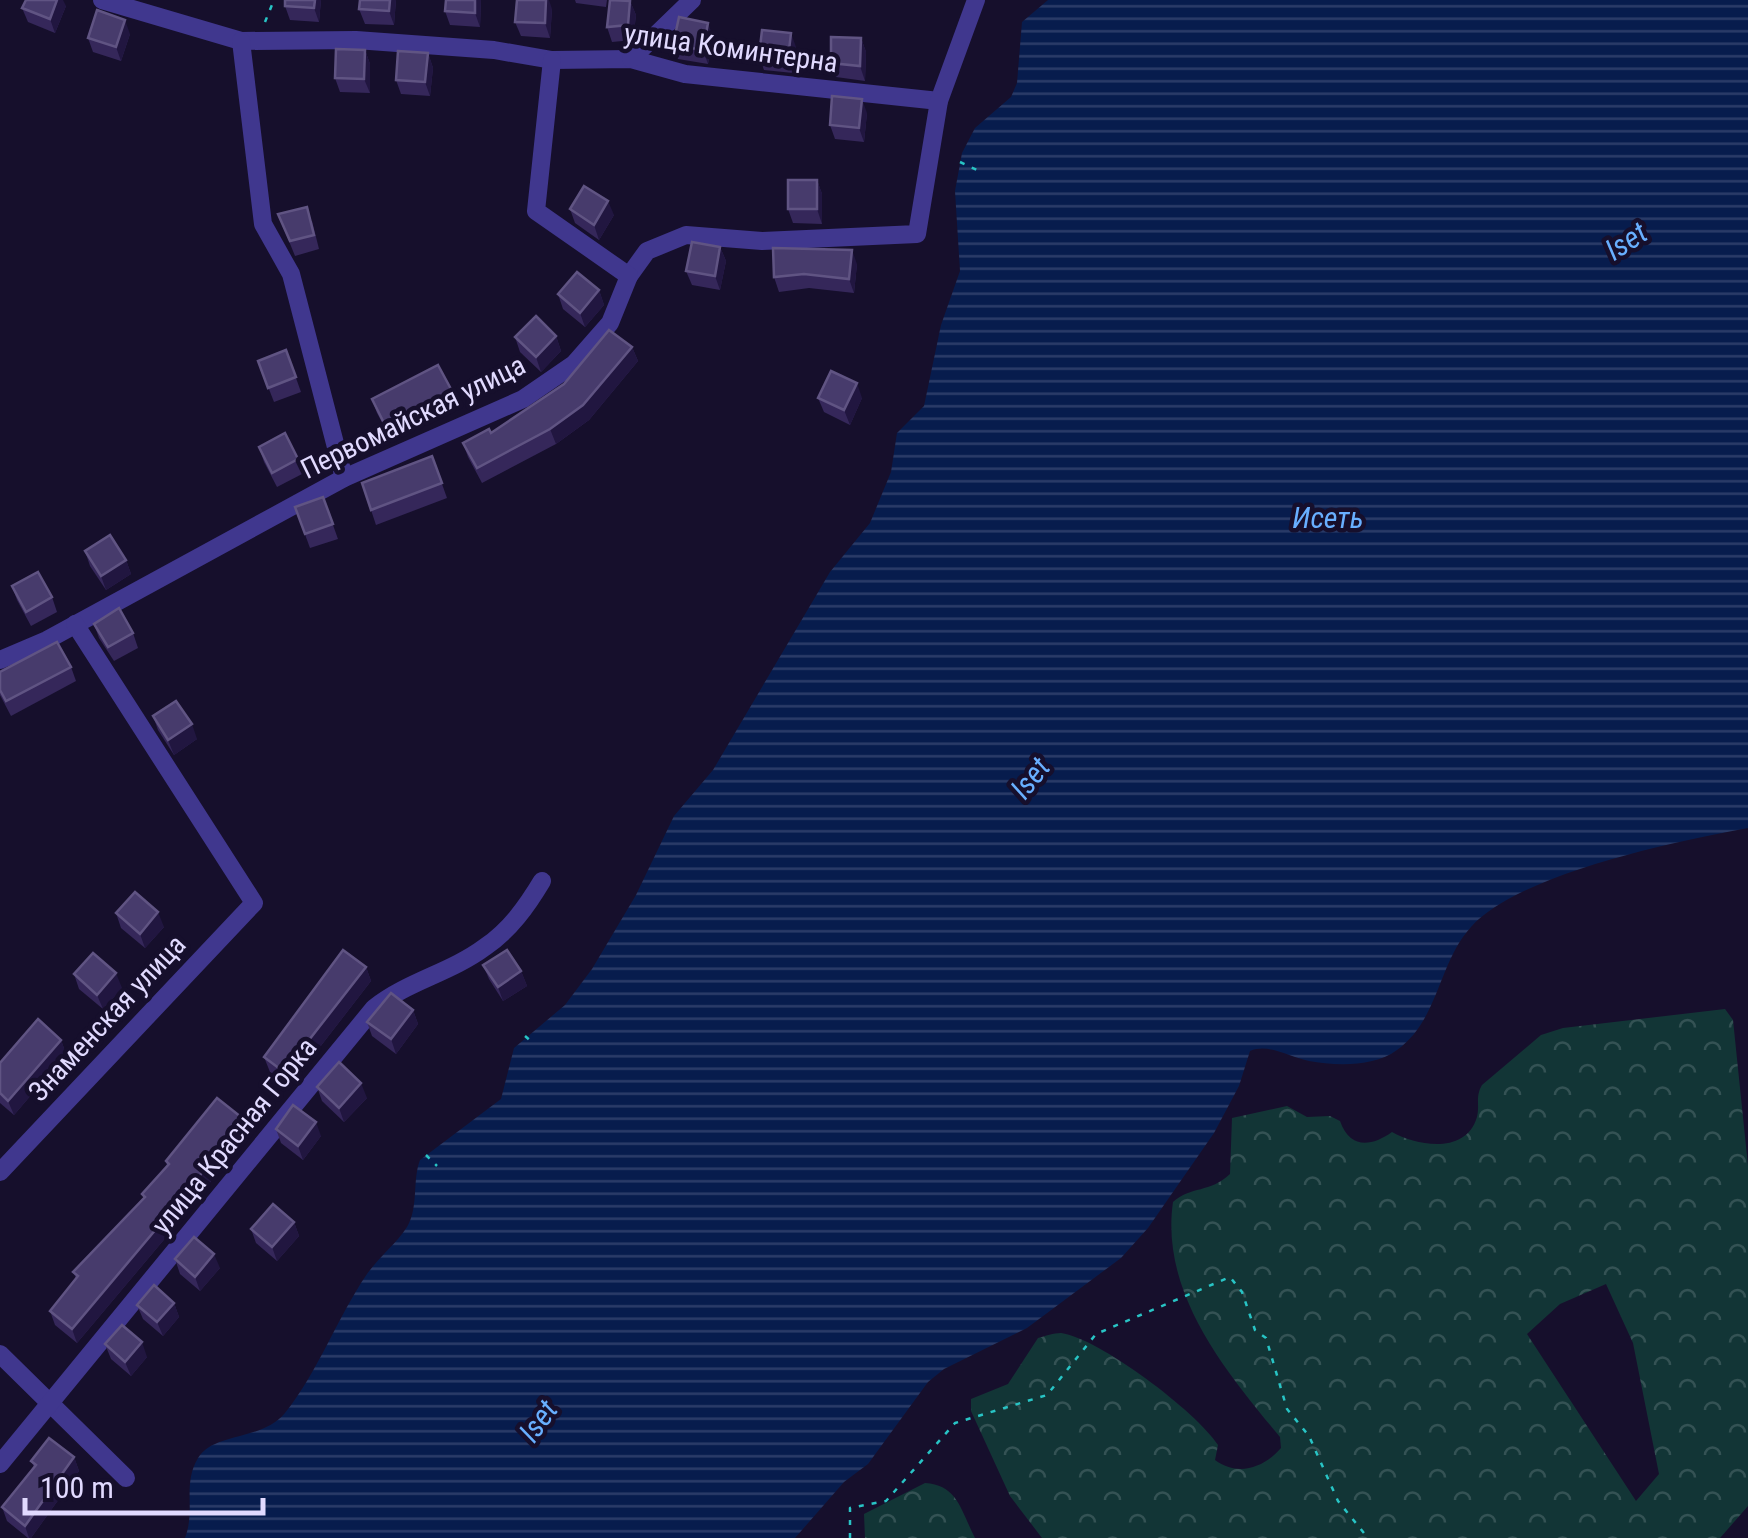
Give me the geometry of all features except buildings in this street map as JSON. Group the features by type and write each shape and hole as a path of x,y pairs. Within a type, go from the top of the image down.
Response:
{"street":[{"name":"улица Коминтерна","path":"102,0 241,40 356,40 494,50 552,60 631,60 685,74 940,101"},
{"path":"631,60 692,0"},
{"path":"552,60 536,211 629,276 647,250 686,236 762,241 917,234 940,101 976,0"},
{"path":"241,40 263,224 291,274 344,478"},
{"name":"Первомайская улица","path":"0,660 75,624 344,478 523,400 574,364 610,323 629,276"},
{"name":"Знаменская улица","path":"0,1172 254,902 75,624"},
{"name":"улица Красная Горка","path":"0,1464 49,1398 374,1008 401,986 485,948 523,913 542,881"},
{"path":"0,1354 49,1398 126,1478"}],"path":[{"path":"241,40 265,22 274,0"},
{"path":"960,162 981,172"},
{"path":"525,1036 533,1043"},
{"path":"426,1155 436,1166"},
{"path":"850,1538 850,1508 886,1501 956,1422 1048,1396 1096,1334 1230,1277 1242,1292 1255,1330 1266,1338 1286,1409 1308,1436 1338,1501 1368,1538"}],"green space":[{"path":"1725,1009 1733,1020 1748,1166 1748,1506 1720,1538 1042,1538 1010,1496 971,1411 971,1399 1008,1384 1038,1338 1061,1333 1078,1338 1146,1378 1207,1431 1218,1445 1215,1460 1224,1465 1250,1468 1267,1461 1281,1448 1280,1437 1201,1329 1177,1268 1172,1236 1173,1202 1230,1174 1232,1118 1287,1106 1307,1117 1330,1116 1340,1121 1349,1137 1362,1143 1392,1132 1414,1141 1452,1142 1471,1129 1482,1085 1541,1035 1563,1028","holes":["1606,1284 1633,1343 1659,1474 1636,1501 1527,1334 1560,1304"]},
{"path":"925,1483 952,1494 975,1538 865,1538 864,1514"}],"water":[{"name":"Исеть","path":"1048,0 1748,0 1748,828 1600,862 1524,891 1493,908 1460,941 1422,1023 1411,1038 1388,1056 1343,1064 1309,1061 1272,1050 1250,1051 1239,1086 1214,1133 1148,1228 1121,1258 1027,1328 944,1369 928,1382 868,1464 844,1482 795,1538 185,1538 191,1478 198,1458 215,1444 275,1422 297,1397 367,1274 407,1227 420,1160 501,1099 514,1048 565,1005 592,969 636,895 674,816 713,770 830,572 870,523 891,472 897,433 924,406 941,325 960,271 955,191 962,153 975,128 1011,97 1017,83 1022,22"}],"water label":[{"name":"Iset","path":"1626,241"},
{"name":"Iset","path":"1030,778"},
{"name":"Iset","path":"538,1421"}]}
